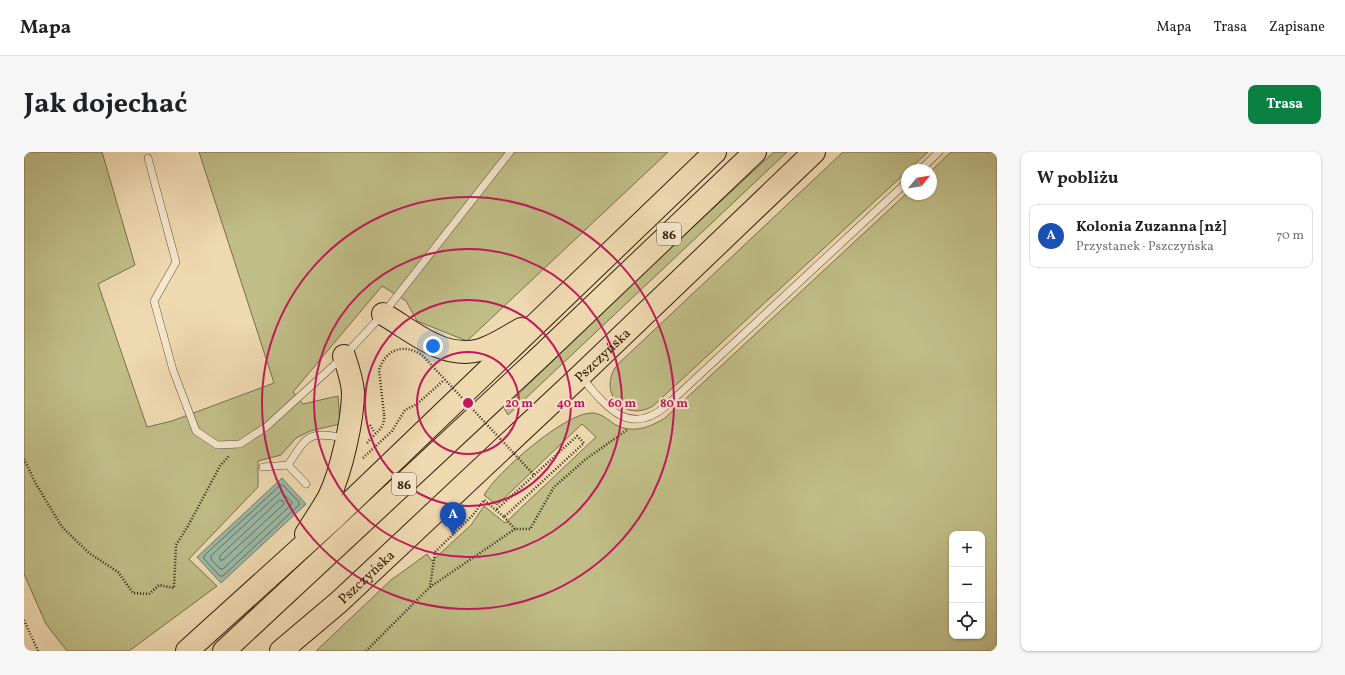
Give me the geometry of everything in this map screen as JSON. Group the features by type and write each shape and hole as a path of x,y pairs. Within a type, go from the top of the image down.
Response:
{"main road":[{"path":"187,651 335,517 716,152"},
{"name":"86","path":"224,651 542,355 755,152"},
{"name":"Pszczyńska","path":"281,651 339,602 580,376 814,152"},
{"path":"383,314 425,340 445,349 462,352 481,350 545,316"},
{"path":"294,554 328,498 339,472 353,392 351,375 344,356"},
{"path":"294,651 339,602"}],"lane":[{"path":"148,158 176,262 154,301 173,370 196,431 217,445 240,444 266,427 344,356 383,314 510,152"},
{"path":"927,164 940,152"},
{"path":"580,376 615,412 629,419 640,420 652,416 665,407 901,188"},
{"path":"288,465 302,444 311,437 322,434 346,438"},
{"path":"263,467 288,465"},
{"path":"288,465 306,484"}],"path":[{"path":"375,433 382,428 385,420 379,370 386,357 392,352 400,348 412,349 422,355 535,476"},
{"path":"360,460 392,432 405,410 417,404 444,380"},
{"path":"366,651 430,587 515,529 530,529 554,487 586,459 640,420"},
{"path":"496,510 535,476 577,436 584,443 504,517"},
{"path":"24,458 36,484 62,527 89,552 118,572 133,593 149,594 159,585 174,588 176,545 188,526 220,466 240,444"},
{"path":"430,587 435,552 473,515 484,500 504,517 515,529"},
{"path":"24,620 38,651"}],"shaded area":[{"path":"24,152 102,152 135,265 98,284 147,427 172,421 274,383 199,152 668,152 467,341 417,321 406,301 382,286 293,392 303,404 338,396 340,424 310,431 296,438 281,455 258,461 258,487 189,559 217,586 129,651 67,651 46,624 24,574"},
{"path":"774,152 787,152 508,415 504,408 651,266"},
{"path":"843,152 928,152 915,164 901,164 901,177 653,406 642,410 632,411 624,408 617,402 612,394 610,385 612,375 617,365"},
{"path":"951,152 997,152 997,651 316,651 391,580 427,554 432,561 471,525 484,506 505,523 596,437 582,424 497,505 484,495 503,472 550,432 580,415 592,413 599,414 616,425 629,429 648,427 665,418 901,199 901,200 937,200 937,165"}],"water":[{"path":"282,478 306,504 221,583 197,557"}],"place":[{"name":"Kolonia Zuzanna [nż]","path":"453,535"}]}
